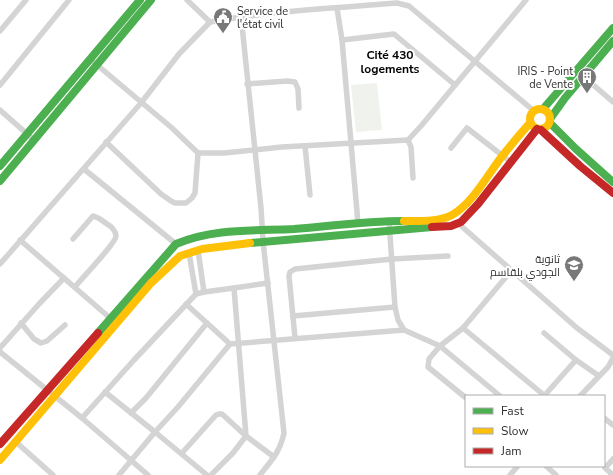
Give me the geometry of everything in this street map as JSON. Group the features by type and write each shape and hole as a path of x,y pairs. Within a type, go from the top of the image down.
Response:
{"street":[{"path":"0,31 26,0"},
{"path":"0,85 70,0"},
{"path":"0,166 140,0"},
{"path":"0,181 151,0"},
{"path":"187,0 210,22"},
{"path":"90,59 172,128 198,153 224,153 306,146 408,140 526,0"},
{"path":"0,264 141,103 179,54 210,22 241,16 397,3 409,6 534,111"},
{"path":"337,8 342,40 358,223"},
{"path":"241,16 284,433 282,444 260,475"},
{"path":"543,109 613,28"},
{"path":"342,40 394,34 455,85"},
{"path":"0,460 151,284 180,256 198,250 263,241 352,233 389,232 459,224 478,204 539,129 546,127 583,76 613,41"},
{"path":"583,76 613,102"},
{"path":"247,84 287,81 295,82 298,89 299,108"},
{"path":"613,182 576,149 550,121 548,113 543,109 537,109 534,111 530,116 530,123 534,128 539,129 613,193"},
{"path":"0,110 34,140"},
{"path":"0,444 46,389 71,363 176,244 182,240 211,234 443,218 451,215 459,209 479,187 502,156 530,123"},
{"path":"451,148 467,128 512,163"},
{"path":"408,140 411,147 413,178"},
{"path":"106,142 161,194 176,203 186,203 195,193 198,153"},
{"path":"306,146 310,196"},
{"path":"84,168 176,244"},
{"path":"73,239 93,216 110,226 115,231 116,236 115,240 102,256 74,287"},
{"path":"389,222 395,307 398,320 404,330"},
{"path":"459,224 577,328 613,355"},
{"path":"20,240 110,318"},
{"path":"198,250 204,292"},
{"path":"189,253 196,294"},
{"path":"295,338 289,276 290,272 295,270 392,259 448,256"},
{"path":"465,397 428,367 429,359 440,346 463,328 511,271"},
{"path":"0,348 64,278"},
{"path":"82,418 196,294 268,283"},
{"path":"212,475 233,453 246,436 234,288"},
{"path":"186,304 230,344"},
{"path":"293,316 395,307"},
{"path":"131,413 150,393 207,323"},
{"path":"21,324 34,339 41,343 46,341 65,325"},
{"path":"463,328 543,395"},
{"path":"119,475 155,432 178,408 230,344 404,330 440,346 499,395"},
{"path":"544,333 576,360 599,376"},
{"path":"0,352 82,418 148,475"},
{"path":"581,395 608,367 613,358"},
{"path":"545,395 576,360"},
{"path":"608,367 613,371"},
{"path":"105,392 182,453 207,475"},
{"path":"182,453 216,415 222,414 246,436 274,457"},
{"path":"605,419 613,425"},
{"path":"16,442 52,475"},
{"path":"605,466 613,459"},
{"path":"510,475 517,467"},
{"path":"547,467 556,475"},
{"path":"604,467 613,475"}],"shaded area":[{"path":"377,83 382,130 356,132 351,85"}],"traffic: fast":[{"path":"0,166 140,0"},
{"path":"0,181 151,0"},
{"path":"543,109 613,28"},
{"path":"550,119 565,98 613,41"},
{"path":"550,123 576,149 613,182"},
{"path":"98,333 176,244 205,235 234,231 294,229 404,221"},
{"path":"250,243 432,227"}],"traffic: slow":[{"path":"536,109 544,109 550,115 550,119 550,123 544,129 536,129 530,123 530,115 536,109"},
{"path":"404,221 429,221 441,219 452,215 459,210 473,197 504,154 530,123"},
{"path":"0,460 151,283 180,256 202,249 250,243"}],"traffic: jam":[{"path":"432,227 451,226 461,222 478,204 537,129"},
{"path":"541,130 580,166 613,193"},
{"path":"0,444 98,333"}],"place":[{"name":"Service de l'état civil","path":"223,34"},
{"name":"IRIS - Point de Vente","path":"587,94"},
{"name":"ثانوية الجودي بلقاسم","path":"574,282"}],"district":[{"name":"Cité 430 logements","path":"390,62"}]}
